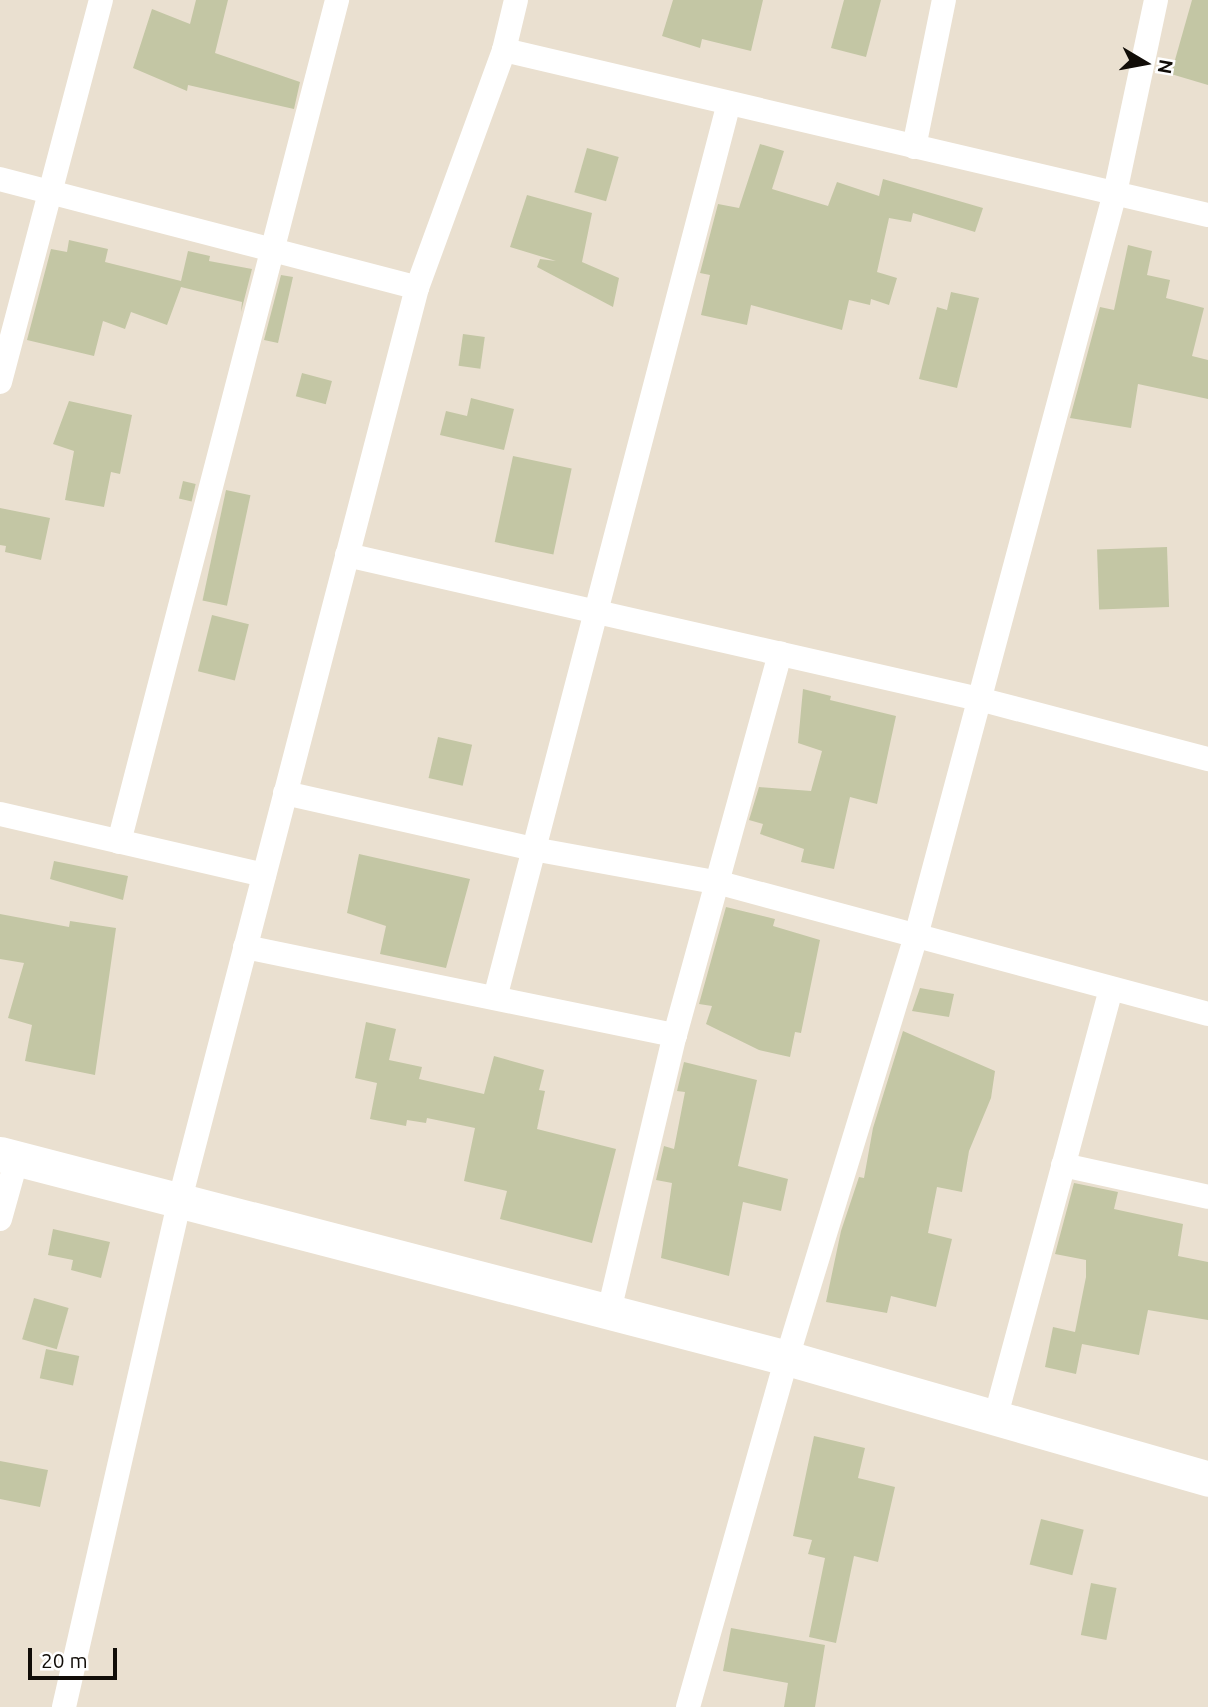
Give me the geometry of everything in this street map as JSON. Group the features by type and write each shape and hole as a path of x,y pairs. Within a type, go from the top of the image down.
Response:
{"street":[{"path":"0,382 48,192 102,0"},
{"path":"119,842 337,0"},
{"path":"64,1707 180,1199 416,288 505,50 516,0"},
{"path":"914,147 944,0"},
{"path":"688,1707 787,1358 916,936 1115,193 1156,0"},
{"path":"505,50 1208,215"},
{"path":"495,998 593,611 729,103"},
{"path":"0,179 416,288"},
{"path":"347,555 979,699 1208,759"},
{"path":"609,1311 676,1035 720,883 780,653"},
{"path":"285,793 533,849 720,883 1208,1014"},
{"path":"0,814 264,875"},
{"path":"245,947 676,1035"},
{"path":"995,1419 1111,989"},
{"path":"0,1219 8,1156 787,1358 1208,1479"},
{"path":"1063,1165 1208,1197"}],"building":[{"path":"196,0 228,0 215,53 300,82 294,109 188,85 187,91 133,68 152,9 190,24"},
{"path":"673,0 763,0 751,51 702,39 700,48 662,36"},
{"path":"844,0 881,0 866,57 831,48"},
{"path":"1192,0 1208,0 1208,85 1171,74"},
{"path":"760,144 784,151 772,189 828,206 837,182 879,196 883,179 983,208 975,232 913,213 911,222 889,218 877,272 897,278 889,305 871,299 870,305 849,300 842,330 751,305 747,325 701,315 710,275 700,273 718,204 739,208"},
{"path":"587,148 619,157 606,201 574,192"},
{"path":"527,195 592,213 582,262 619,278 613,307 537,267 540,259 556,261 510,247"},
{"path":"69,240 108,249 105,262 181,281 188,251 210,256 209,261 252,269 241,312 242,302 181,287 167,325 131,312 125,329 103,321 94,356 27,340 51,249 67,252"},
{"path":"1128,245 1152,251 1147,275 1170,280 1166,298 1204,308 1192,356 1208,360 1208,399 1138,384 1131,428 1070,418 1100,307 1114,310"},
{"path":"281,275 293,277 278,343 264,340"},
{"path":"951,292 979,298 957,388 919,379 937,307 947,310"},
{"path":"463,334 485,337 480,369 459,366"},
{"path":"302,373 332,381 326,404 296,396"},
{"path":"471,398 514,409 504,450 440,435 446,411 467,416"},
{"path":"69,401 132,415 120,474 111,472 104,507 65,500 74,451 53,444"},
{"path":"513,456 572,468 553,555 495,542"},
{"path":"183,481 196,484 192,501 179,499"},
{"path":"226,490 250,495 227,606 203,601"},
{"path":"0,508 50,518 41,560 5,552 6,546 0,545"},
{"path":"1167,547 1169,607 1099,609 1097,549"},
{"path":"212,615 249,624 235,680 198,671"},
{"path":"803,689 831,696 830,700 896,716 877,804 850,797 834,869 801,862 804,849 760,834 763,824 749,820 759,787 811,791 822,751 798,743"},
{"path":"438,737 472,745 463,786 429,778"},
{"path":"359,854 470,879 446,968 380,954 386,926 347,913"},
{"path":"54,861 128,876 123,900 50,879"},
{"path":"726,907 775,919 773,926 820,940 801,1033 795,1032 790,1057 759,1050 706,1024 712,1006 699,1004"},
{"path":"0,914 69,927 70,921 116,928 95,1075 25,1061 32,1025 8,1018 24,963 0,959"},
{"path":"920,988 954,994 949,1017 912,1011"},
{"path":"366,1022 396,1029 389,1060 422,1067 419,1079 484,1094 494,1056 544,1070 539,1090 545,1091 537,1129 616,1149 592,1243 500,1219 507,1191 464,1181 475,1128 427,1118 426,1123 407,1120 406,1126 370,1119 377,1083 355,1078"},
{"path":"903,1031 995,1071 991,1098 969,1151 962,1192 937,1187 928,1233 952,1239 936,1307 891,1296 887,1313 826,1302 841,1231 859,1177 864,1178 873,1128"},
{"path":"684,1062 757,1080 738,1166 788,1179 781,1211 743,1202 729,1276 661,1258 672,1183 656,1180 664,1146 674,1149 685,1092 677,1091"},
{"path":"1074,1183 1118,1192 1114,1209 1183,1224 1178,1256 1208,1262 1208,1320 1148,1310 1139,1355 1082,1344 1076,1374 1045,1367 1053,1327 1075,1332 1086,1277 1086,1260 1055,1254"},
{"path":"53,1229 110,1242 101,1278 71,1270 73,1260 48,1255"},
{"path":"34,1298 69,1308 57,1349 22,1339"},
{"path":"46,1349 79,1356 73,1385 40,1378"},
{"path":"814,1436 865,1448 858,1478 895,1487 878,1562 854,1556 836,1643 809,1637 825,1558 808,1554 812,1540 793,1536"},
{"path":"0,1461 48,1470 40,1507 0,1499"},
{"path":"1041,1519 1084,1530 1072,1575 1030,1565"},
{"path":"1091,1583 1117,1588 1106,1640 1081,1635"},
{"path":"731,1628 825,1645 815,1707 784,1707 788,1683 723,1671"}]}
